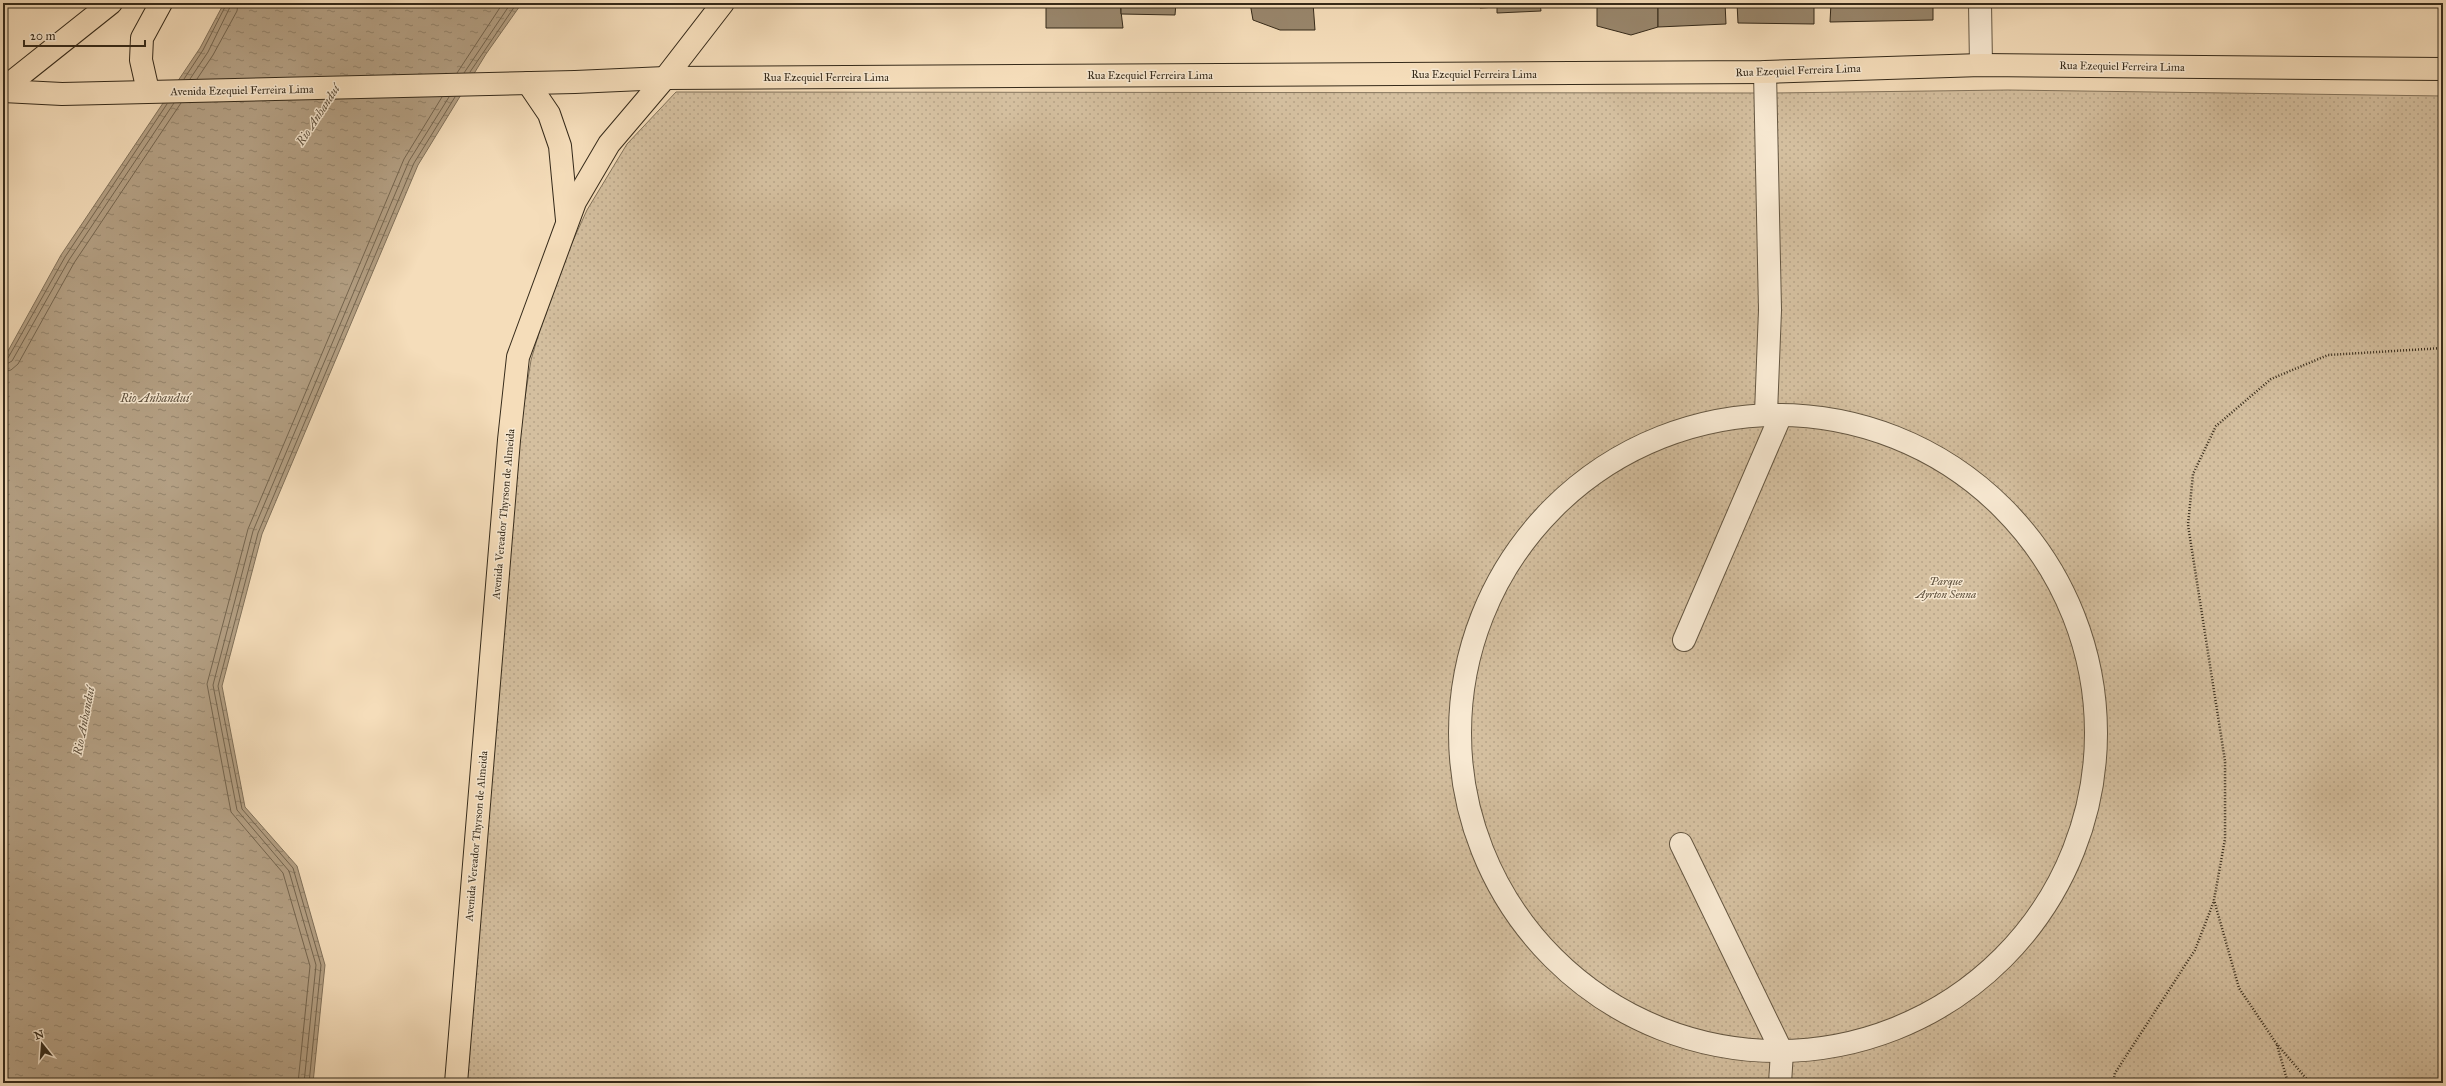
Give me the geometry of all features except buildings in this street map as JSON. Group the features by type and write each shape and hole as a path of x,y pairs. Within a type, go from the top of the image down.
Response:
{"main road":[{"path":"3,90 111,3"},
{"path":"153,91 141,60 142,38 161,3"},
{"name":"Avenida Vereador Thyrson de Almeida","path":"456,1083 509,440 518,357 575,202 609,144 665,78 723,3"},
{"name":"Rua Ezequiel Ferreira Lima","path":"505,84 665,78 1765,72 1981,65 2443,69"},
{"path":"528,83 549,114 560,146 567,223"},
{"name":"Avenida Ezequiel Ferreira Lima","path":"3,90 62,94 505,84"}],"street":[{"path":"1980,3 1981,65"},
{"path":"1684,640 1773,414 1765,72"},
{"path":"1773,414 1866,425 1956,467 2030,535 2080,621 2099,719 2088,818 2046,909 1978,982 1891,1032 1797,1055 1693,1042 1601,1001 1526,934 1476,846 1456,748 1468,648 1510,557 1579,483 1666,433 1773,414"},
{"path":"1680,844 1782,1052 1780,1083"}],"path":[{"path":"2113,1083 2115,1073 2195,950 2214,900 2225,839 2225,761 2188,525 2193,474 2216,426 2271,379 2328,355 2443,348"},
{"path":"2214,900 2239,988 2276,1043 2310,1083"},
{"path":"2276,1043 2288,1083"}],"green space":[{"name":"Parque Ayrton Senna","path":"2008,90 2443,96 2443,1083 467,1083 518,441 531,360 554,282 587,210 627,144 676,92 1774,93"}],"water":[{"name":"Rio Anhanduí","path":"224,3 522,3 486,54 418,165 262,534 222,686 245,807 297,866 325,965 313,1083 3,1083 3,360 61,255 200,48"}]}
